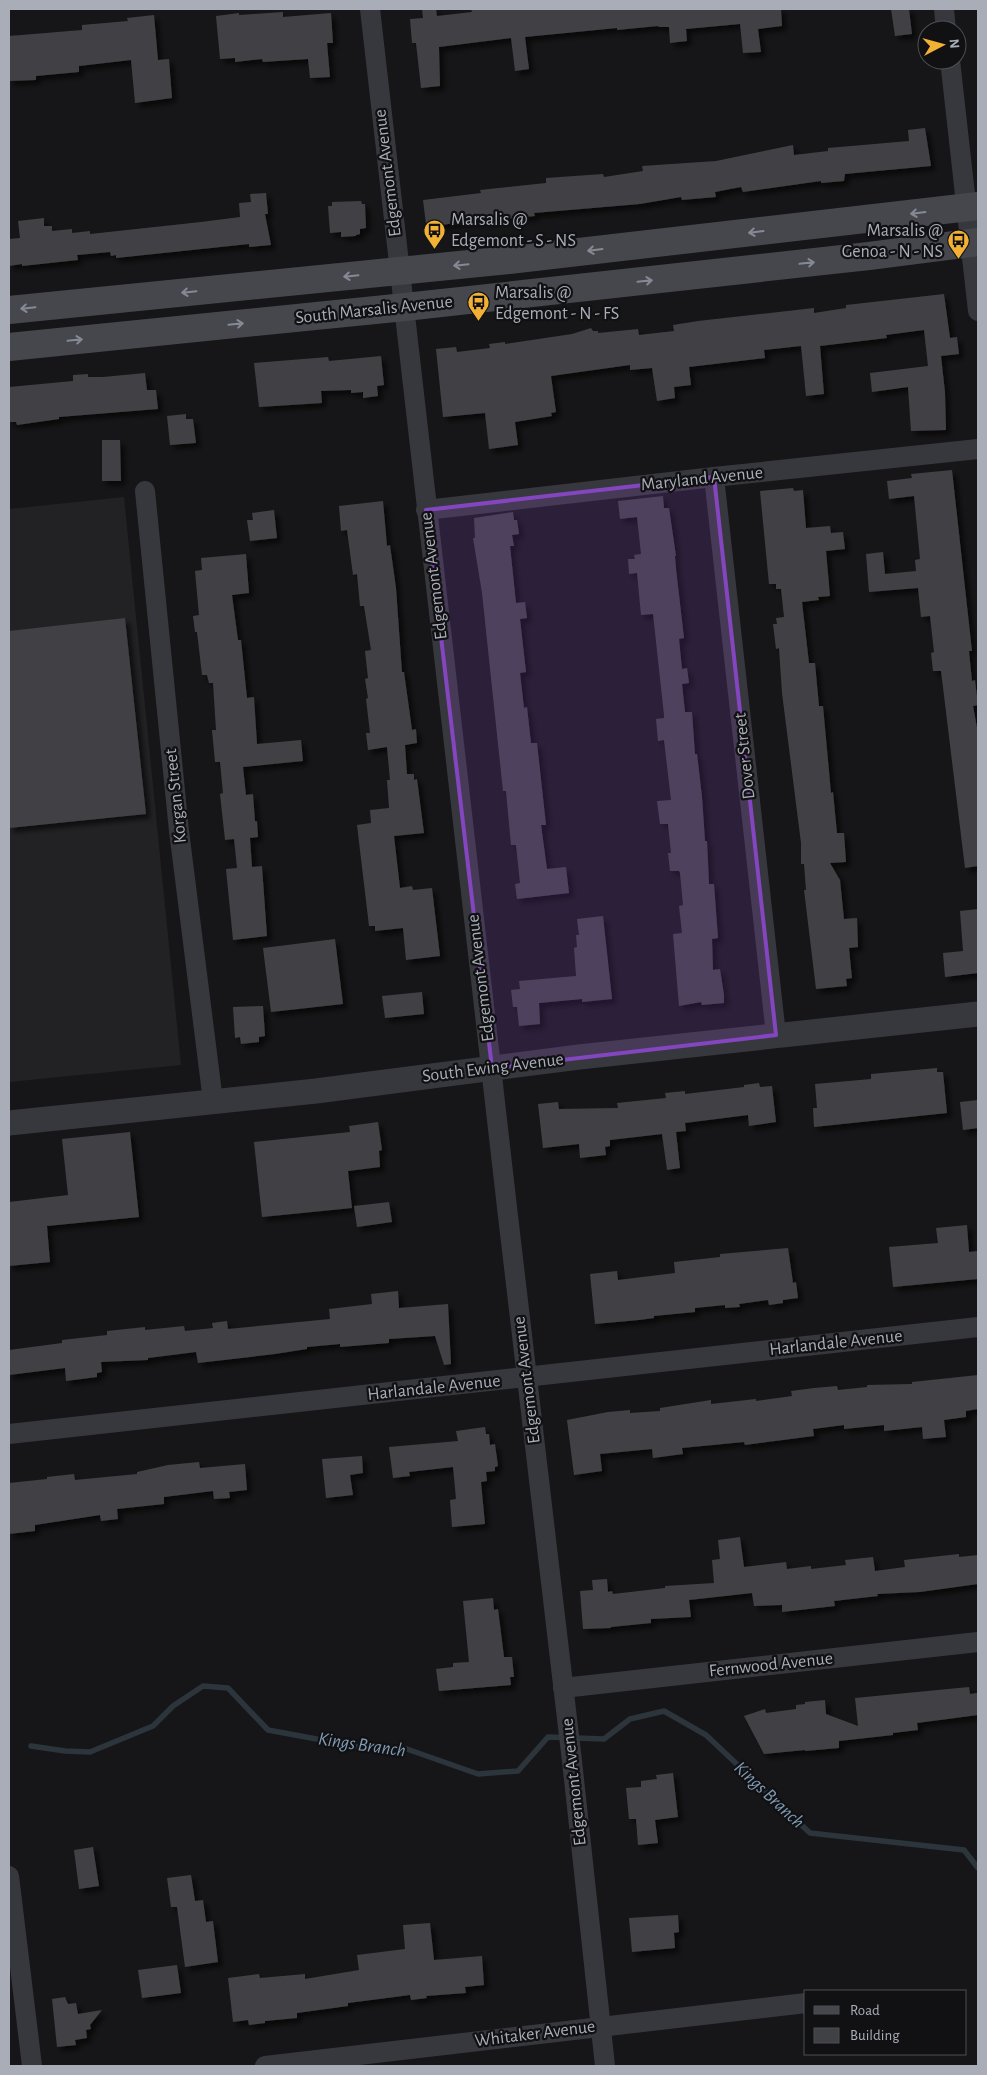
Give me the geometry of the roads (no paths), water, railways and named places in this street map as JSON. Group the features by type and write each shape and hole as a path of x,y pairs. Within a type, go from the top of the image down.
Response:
{"main road":[{"name":"South Marsalis Avenue","path":"9,310 400,272 972,207"},
{"name":"South Marsalis Avenue","path":"9,347 405,307 859,258 975,243"}],"street":[{"name":"Edgemont Avenue","path":"370,9 405,307 426,510 572,1762 605,2066"},
{"path":"951,70 972,207 978,311"},
{"name":"Maryland Avenue","path":"426,510 978,449"},
{"name":"Dover Street","path":"714,477 776,1035"},
{"name":"Korgan Street","path":"145,491 179,831 213,1101"},
{"name":"South Ewing Avenue","path":"9,1123 316,1091 492,1068 978,1014"},
{"name":"Harlandale Avenue","path":"9,1434 978,1327"},
{"name":"Fernwood Avenue","path":"563,1688 978,1642"},
{"path":"9,1876 32,2066"},
{"name":"Whitaker Avenue","path":"264,2066 804,2003"}],"waterway":[{"name":"Kings Branch","path":"31,1746 65,1751 90,1752 153,1726 173,1706 203,1686 228,1688 268,1730 365,1748 404,1748 478,1774 518,1771 548,1737 604,1739 630,1719 664,1711 706,1735 810,1833 964,1850 978,1868"}],"place":[{"name":"Marsalis @ Edgemont - S - NS","path":"435,249"},
{"name":"Marsalis @ Genoa - N - NS","path":"959,260"},
{"name":"Marsalis @ Edgemont - N - FS","path":"479,322"}]}
